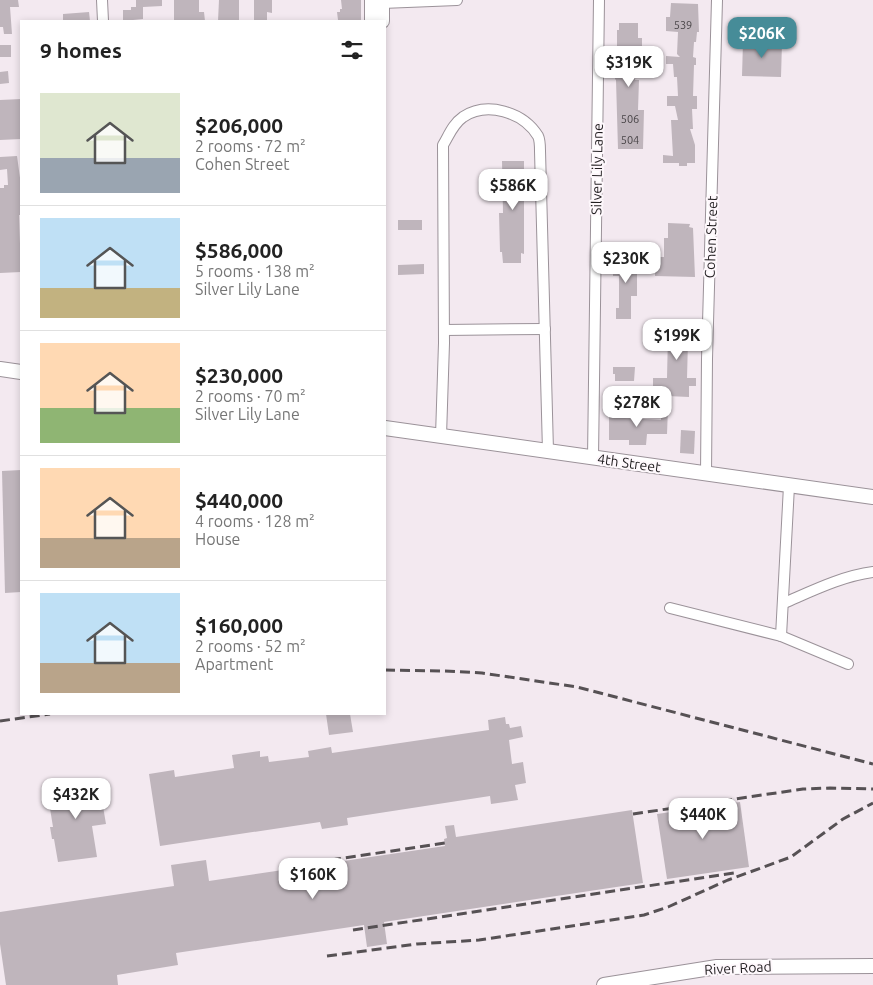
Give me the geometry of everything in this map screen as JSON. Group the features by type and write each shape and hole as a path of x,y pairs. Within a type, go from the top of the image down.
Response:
{"main road":[{"path":"372,20 379,1"},
{"path":"379,1 382,20"},
{"path":"0,369 20,372"},
{"name":"4th Street","path":"386,428 873,498"},
{"name":"River Road","path":"604,985 718,967 873,966"}],"street":[{"path":"102,0 103,20"},
{"path":"379,1 458,0"},
{"name":"Silver Lily Lane","path":"593,458 599,0"},
{"name":"Cohen Street","path":"706,474 707,359 717,0"},
{"path":"440,436 444,330 443,145 454,125 464,116 482,110 498,110 512,113 527,124 538,137 540,151 548,451"},
{"path":"444,330 545,329"},
{"path":"781,636 789,486"},
{"path":"784,604 814,590 863,573 873,572"},
{"path":"670,608 781,636 848,664"}],"building":[{"path":"0,0 18,0 19,7 10,7 12,34 4,34 3,27 0,27"},
{"path":"136,0 162,0 162,6 143,7 143,19 123,20 123,10 131,10 131,7 136,7"},
{"path":"174,0 199,0 199,12 204,12 205,20 174,20"},
{"path":"219,0 239,0 239,20 218,20"},
{"path":"254,0 272,0 272,13 267,12 267,20 254,20"},
{"path":"341,0 361,0 361,20 338,20 337,12 340,12 340,9 342,9"},
{"path":"671,3 698,4 699,32 697,32 696,42 694,42 693,57 696,58 696,65 694,65 693,96 697,96 697,109 692,109 693,129 690,129 695,145 695,163 687,163 687,166 679,166 679,163 663,163 663,155 673,156 671,120 678,120 675,106 667,106 667,96 678,96 677,77 674,77 673,64 666,64 666,56 680,57 677,54 678,32 666,31 666,17 670,17"},
{"path":"89,12 90,20 63,20 63,14"},
{"path":"619,23 638,23 638,38 642,38 642,64 635,64 635,80 639,80 638,110 644,110 643,149 618,149 615,79"},
{"path":"743,42 782,43 781,77 742,76"},
{"path":"0,45 11,45 11,57 0,57"},
{"path":"8,71 9,83 0,84 0,72"},
{"path":"20,99 20,139 0,140 0,100"},
{"path":"17,156 20,178 20,272 0,273 0,188 8,185 7,169 0,170 0,157"},
{"path":"502,161 524,161 524,172 527,171 526,201 524,200 524,254 521,253 521,263 503,263 502,252 500,252 499,213 503,213"},
{"path":"398,220 422,220 422,230 398,230"},
{"path":"668,223 690,224 689,227 693,228 695,277 655,276 655,257 664,257 664,238 668,238"},
{"path":"613,259 641,259 641,273 637,273 637,296 631,296 631,319 616,319 616,308 619,308 619,276 613,276"},
{"path":"424,264 424,274 398,275 398,265"},
{"path":"666,322 699,323 692,329 692,334 689,334 688,341 687,378 696,378 696,386 689,386 689,397 667,396 667,391 653,390 653,378 667,378 668,334 666,334"},
{"path":"613,367 635,367 634,381 615,381"},
{"path":"661,408 668,408 667,434 647,434 646,445 629,445 629,440 609,440 609,415 625,415 625,418 661,420"},
{"path":"681,430 695,431 694,454 680,453"},
{"path":"20,470 20,592 5,593 2,471"},
{"path":"326,715 350,715 353,732 329,735"},
{"path":"505,717 506,724 509,724 510,728 521,726 523,737 509,740 512,764 523,762 526,783 515,785 518,800 491,804 490,796 347,818 348,825 322,829 320,822 160,846 149,774 174,770 175,777 234,768 232,755 260,751 260,757 268,756 269,762 309,757 308,751 331,747 332,753 489,730 488,720"},
{"path":"99,783 106,824 92,826 97,857 58,862 50,827 53,827 47,790"},
{"path":"740,802 749,867 667,879 657,814"},
{"path":"632,810 643,883 384,922 387,944 367,947 364,925 176,953 178,965 117,975 118,985 6,985 0,944 0,912 174,886 171,865 206,860 209,881 445,846 444,839 447,838 445,826 454,825 456,837"}],"railway":[{"path":"386,670 482,673 577,687 873,764"},
{"path":"0,721 43,715"},
{"path":"633,814 803,789 873,789"},
{"path":"327,956 417,944 479,940 644,915 668,907 728,880 791,857 843,819 873,803"},
{"path":"331,860 445,843"},
{"path":"353,930 734,873"}]}
